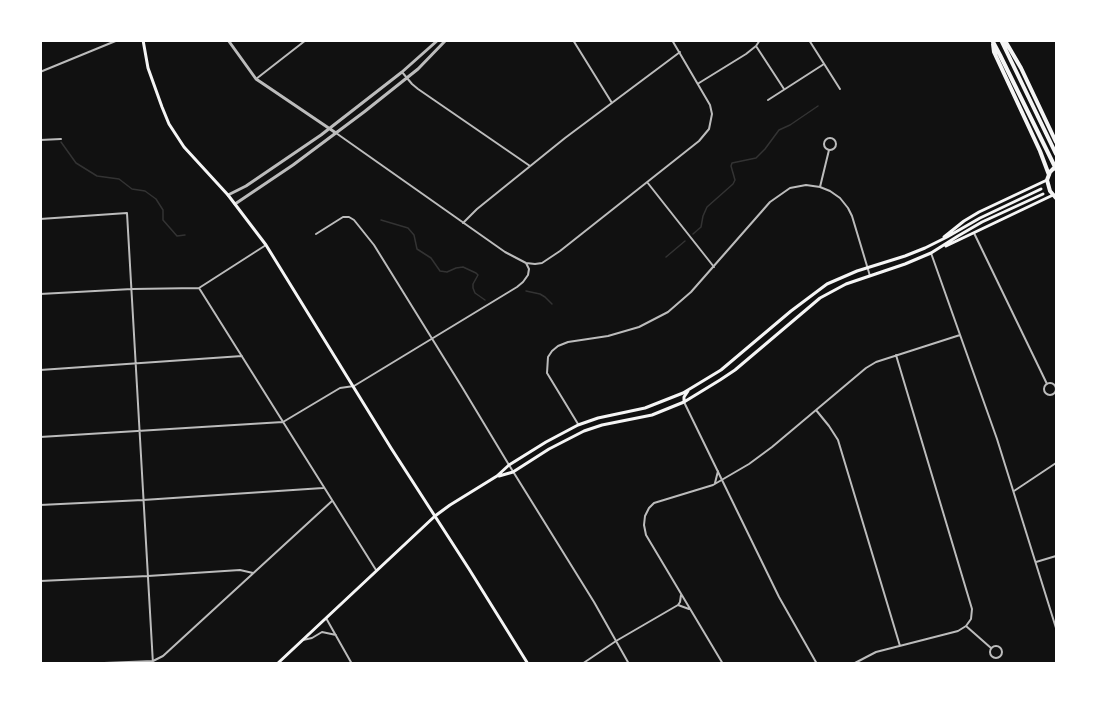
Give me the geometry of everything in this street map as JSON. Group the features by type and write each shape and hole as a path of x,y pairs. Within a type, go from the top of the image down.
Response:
{"main road":[{"path":"143,40 148,68 169,124 184,147 236,204 266,245 528,663"},
{"path":"1003,40 1052,138 1056,154"},
{"path":"940,240 979,212 1048,178 1052,169 1056,168 992,42"},
{"path":"939,249 1055,196 1048,186 1048,178 1037,146 994,52 992,42"},
{"path":"1052,138 1056,142"},
{"path":"1037,146 1049,145 1052,138"},
{"path":"277,663 435,516 497,476 508,465 578,424 645,408 676,397 721,370 826,284 867,267 905,256 947,237 980,218 1042,191 982,222 931,254 846,284 820,298 720,380 684,402 652,415 584,431 513,472 497,476"},
{"path":"773,326 778,332"},
{"path":"684,402 684,397 689,390"}],"street":[{"path":"40,72 118,40"},
{"path":"228,40 256,79 266,87 330,128 502,250 526,263 535,264 552,258 699,141 709,129 712,114 710,105 672,40"},
{"path":"256,79 306,40"},
{"path":"228,195 246,186 321,135 402,72 438,40"},
{"path":"236,204 364,112 406,78 447,40"},
{"path":"573,40 612,103"},
{"path":"698,84 746,54 760,40"},
{"path":"809,40 840,89"},
{"path":"756,46 785,89"},
{"path":"463,223 477,208 530,166 680,52"},
{"path":"768,100 824,64"},
{"path":"402,72 418,89 530,166"},
{"path":"359,106 364,112"},
{"path":"321,135 326,135 328,137 326,140"},
{"path":"829,138 833,139 836,144 829,150 824,145 829,138"},
{"path":"40,140 62,139"},
{"path":"820,187 829,150"},
{"path":"647,182 714,267"},
{"path":"246,186 245,191 249,194"},
{"path":"578,424 547,373 548,357 552,351 567,342 639,327 668,312 691,292 776,197 790,188 820,187 840,198 848,208 870,276"},
{"path":"40,219 127,213 153,662"},
{"path":"316,234 343,217 349,217 374,245 630,663"},
{"path":"974,233 1047,384"},
{"path":"40,294 199,288 266,245"},
{"path":"931,254 1014,491 1056,628"},
{"path":"40,437 283,422 340,388 354,386 523,282 529,269 526,263"},
{"path":"199,288 376,571"},
{"path":"723,663 646,535 645,516 649,508 654,503 713,485 749,464 876,362 960,335"},
{"path":"853,663 876,652 951,634 966,626 972,609 896,355"},
{"path":"40,370 242,356"},
{"path":"684,402 779,597 817,663"},
{"path":"816,410 838,440 900,646"},
{"path":"1014,491 1056,463"},
{"path":"713,485 718,471"},
{"path":"40,505 323,488"},
{"path":"80,663 153,662 163,656 332,501"},
{"path":"1036,562 1056,556"},
{"path":"40,581 240,570 252,573"},
{"path":"582,663 678,605 681,594"},
{"path":"678,605 690,609"},
{"path":"326,618 352,663"},
{"path":"966,626 992,648"},
{"path":"303,640 322,632 336,635"}],"waterway":[{"path":"693,234 701,227 707,207 733,184 735,180 732,163 756,158 779,130 818,106"},
{"path":"61,142 76,163 97,176 119,179 132,189 145,191 156,199 163,210 163,220 177,236 185,235"},
{"path":"381,220 408,228 414,235 417,249 431,258 440,271 447,272 463,267 476,273 478,275 473,288 475,293 485,300"},
{"path":"666,257 685,241"},
{"path":"526,291 540,294 552,304"}]}
